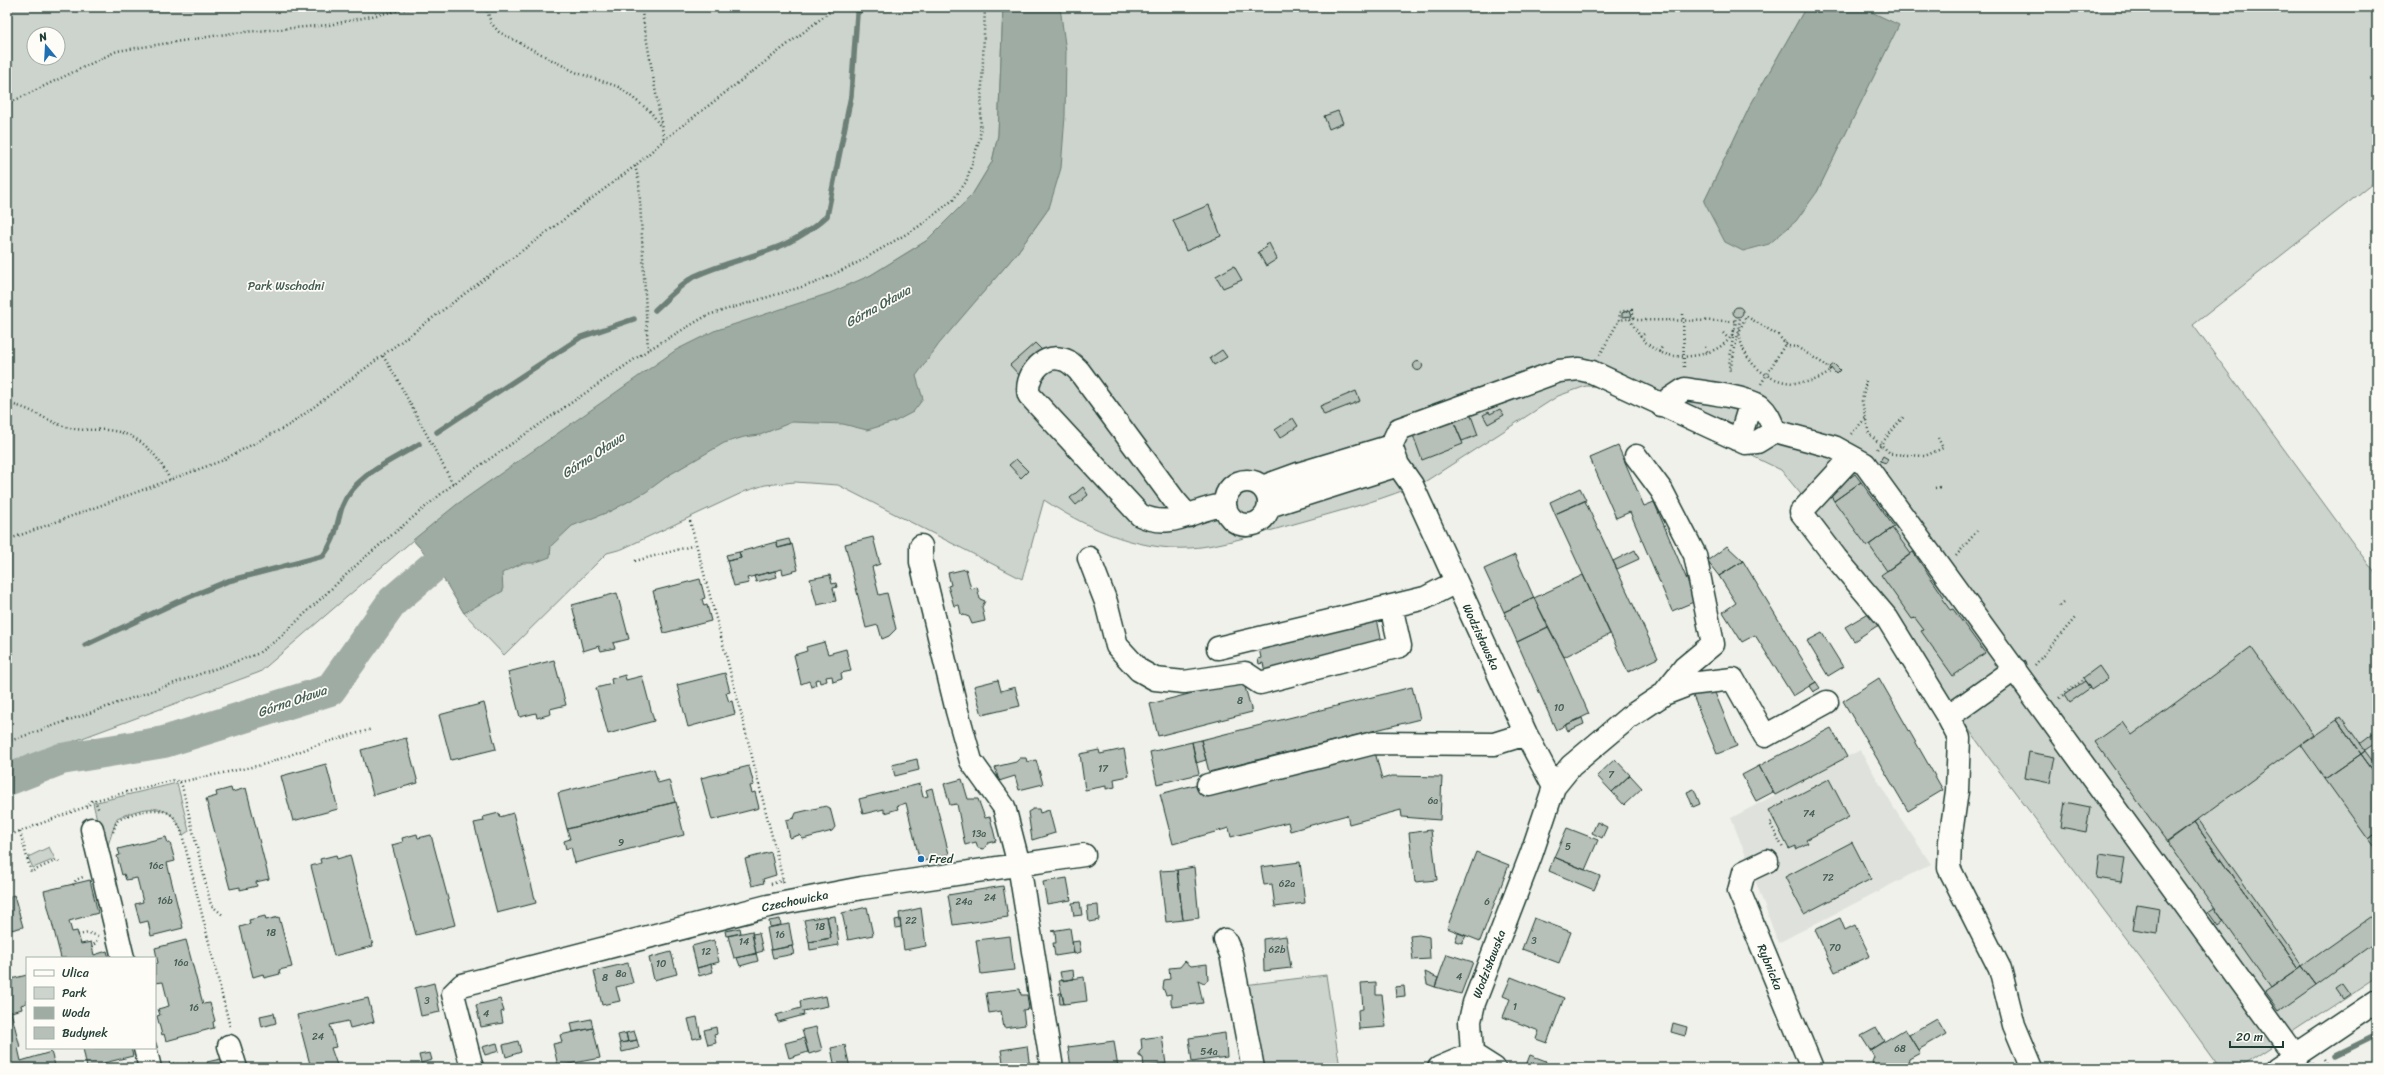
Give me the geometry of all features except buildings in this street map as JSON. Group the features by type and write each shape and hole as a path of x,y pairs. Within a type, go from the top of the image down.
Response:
{"street":[{"path":"1188,516 1080,371 1070,362 1055,358 1036,368 1029,378 1027,389 1029,395 1129,505 1140,515 1152,520 1168,522 1188,516 1214,506 1225,505"},
{"path":"1266,496 1250,481 1235,484 1226,494 1225,505 1229,517 1245,526 1261,521 1266,496 1298,474 1394,456 1400,429 1559,371 1579,369 1592,372 1660,405 1745,443 1757,442 1775,431 1834,447 1849,448 1865,464 2295,1056"},
{"path":"1660,405 1685,389 1751,402 1760,406 1767,414 1775,431"},
{"path":"1736,439 1742,431 1751,402"},
{"path":"1849,448 1801,512 1836,558 1887,618 1960,738 1957,791 1950,841 1949,868 2000,969 2014,1025 2032,1068"},
{"name":"Wodzisławska","path":"1394,456 1412,485 1526,734 1554,787"},
{"path":"1636,456 1662,491 1695,555 1713,644 1684,668 1664,694"},
{"path":"921,546 923,570 971,761 1004,807 1020,865 1052,1068"},
{"path":"1089,558 1106,602 1118,646 1139,670 1155,679 1184,682 1245,673 1260,683 1400,646 1391,606"},
{"path":"1218,648 1424,598 1456,582"},
{"path":"1948,717 2015,669"},
{"name":"Wodzisławska","path":"1472,1054 1470,1021 1474,1003 1531,855 1554,787 1571,766 1622,723 1664,694 1690,684 1733,679 1765,736 1826,702"},
{"path":"1208,785 1374,744 1494,744 1526,734"},
{"path":"92,829 123,957"},
{"path":"1020,865 1084,855"},
{"name":"Czechowicka","path":"472,1068 454,994 462,985 768,906 862,888 1020,865"},
{"name":"Rybnicka","path":"1759,865 1744,872 1739,891 1812,1068"},
{"path":"1225,940 1231,954 1253,1068"},
{"path":"2277,1068 2377,1001"},
{"path":"230,1046 236,1068"},
{"path":"146,1049 159,1065"},
{"path":"1439,1068 1472,1054 1494,1068"}],"path":[{"path":"7,104 117,52 233,33 330,25 416,7"},
{"path":"486,7 491,23 498,32 575,72 619,88 651,112 660,126"},
{"path":"641,7 650,48 660,126 664,140"},
{"path":"7,540 222,461 291,424 635,166 664,140 836,7"},
{"path":"7,742 258,654 278,639 363,559 453,484 648,350 708,315 815,283 859,262 918,227 953,200 966,182 980,138 985,7"},
{"path":"635,166 639,182 648,350"},
{"path":"1592,372 1619,320 1620,312 1632,309 1634,318"},
{"path":"1683,314 1684,358"},
{"path":"1735,317 1728,365 1730,370 1740,330 1746,316 1778,335 1786,343 1797,347 1831,370 1811,380 1788,382 1766,375 1750,358 1740,330 1740,318"},
{"path":"1619,320 1634,318 1636,320 1735,321"},
{"path":"1630,319 1640,337 1659,352 1684,358 1708,353 1728,338 1734,330"},
{"path":"1723,333 1728,338"},
{"path":"1640,337 1644,334"},
{"path":"1766,375 1786,343"},
{"path":"1659,352 1662,347"},
{"path":"1705,347 1708,353"},
{"path":"383,356 396,376 453,484"},
{"path":"1866,380 1862,401 1869,434 1891,454 1925,454 1943,448 1938,438"},
{"path":"7,404 30,411 70,428 106,430 138,439 157,456 170,480"},
{"path":"1880,444 1905,415"},
{"path":"1849,448 1866,418"},
{"path":"1935,488 1940,487"},
{"path":"690,521 737,697 784,884"},
{"path":"1953,559 1977,531"},
{"path":"635,561 696,545"},
{"path":"2060,606 2063,603"},
{"path":"2015,669 2020,666 2026,674 2075,618"},
{"path":"7,836 96,802 174,780 180,782 266,764 311,747 372,728"},
{"path":"180,782 211,905 224,916"},
{"path":"112,839 117,821 124,817 154,810 170,814 181,830 233,1040 230,1046"},
{"path":"20,832 31,872 57,860 62,863"},
{"path":"73,885 76,880 86,876"},
{"path":"78,935 89,932 99,936 92,948"},
{"path":"159,1065 183,1065 193,1062 197,1066"}],"shaded area":[{"path":"1860,750 1894,808 1931,864 1778,943 1755,880 1759,878 1754,875 1751,869 1731,818"}],"green space":[{"name":"Park Wschodni","path":"7,7 1003,7 998,135 992,162 972,195 926,241 424,552 413,540 260,672 7,766"},
{"path":"1029,7 1806,7 1750,106 1704,202 1817,192 1898,26 1861,7 2377,7 2377,180 2193,325 2377,576 2377,977 2239,1068 2220,1068 2153,975 1987,755 1804,498 1781,470 1611,387 1586,386 1558,396 1426,481 1411,487 1380,499 1251,536 1214,545 1180,548 1159,547 1139,543 1099,530 1061,511 1044,500 1022,579 838,485 795,482 765,485 746,491 622,549 607,553 504,655 464,613 441,573 458,555 939,343 1017,253 1049,208"},
{"path":"177,783 189,831 183,835 172,816 165,811 148,809 138,811 117,818 107,848 104,849 93,803"},
{"path":"49,847 55,859 33,868 28,857"},
{"path":"1326,975 1340,1068 1260,1068 1244,985"}],"water":[{"path":"1003,7 1060,7 1066,52 1065,116 1061,168 1049,208 1017,253 939,344 916,376 923,399 913,412 894,422 867,430 843,424 792,422 760,435 744,437 724,443 669,475 646,492 611,511 572,526 551,546 550,557 534,563 523,563 502,573 503,591 464,613 435,565 413,540 456,505 676,350 714,331 830,293 871,275 926,241 972,195 992,162 998,135"},
{"path":"1806,7 1861,7 1899,25 1817,192 1796,221 1769,244 1743,251 1725,242 1704,202 1750,106"}],"waterway":[{"path":"655,310 680,287 695,276 795,239 811,229 827,216 851,96 857,14 863,7"},
{"path":"437,432 581,337 634,319"},
{"path":"85,645 177,602 228,581 323,556 331,544 342,507 355,486 375,470 419,444"},
{"name":"Górna Oława","path":"7,780 61,759 164,742 330,690 393,601 435,565 471,540"},
{"path":"2336,1055 2377,1035"},
{"path":"2308,1068 2315,1064"}],"place":[{"name":"Fred","path":"921,859"}]}
